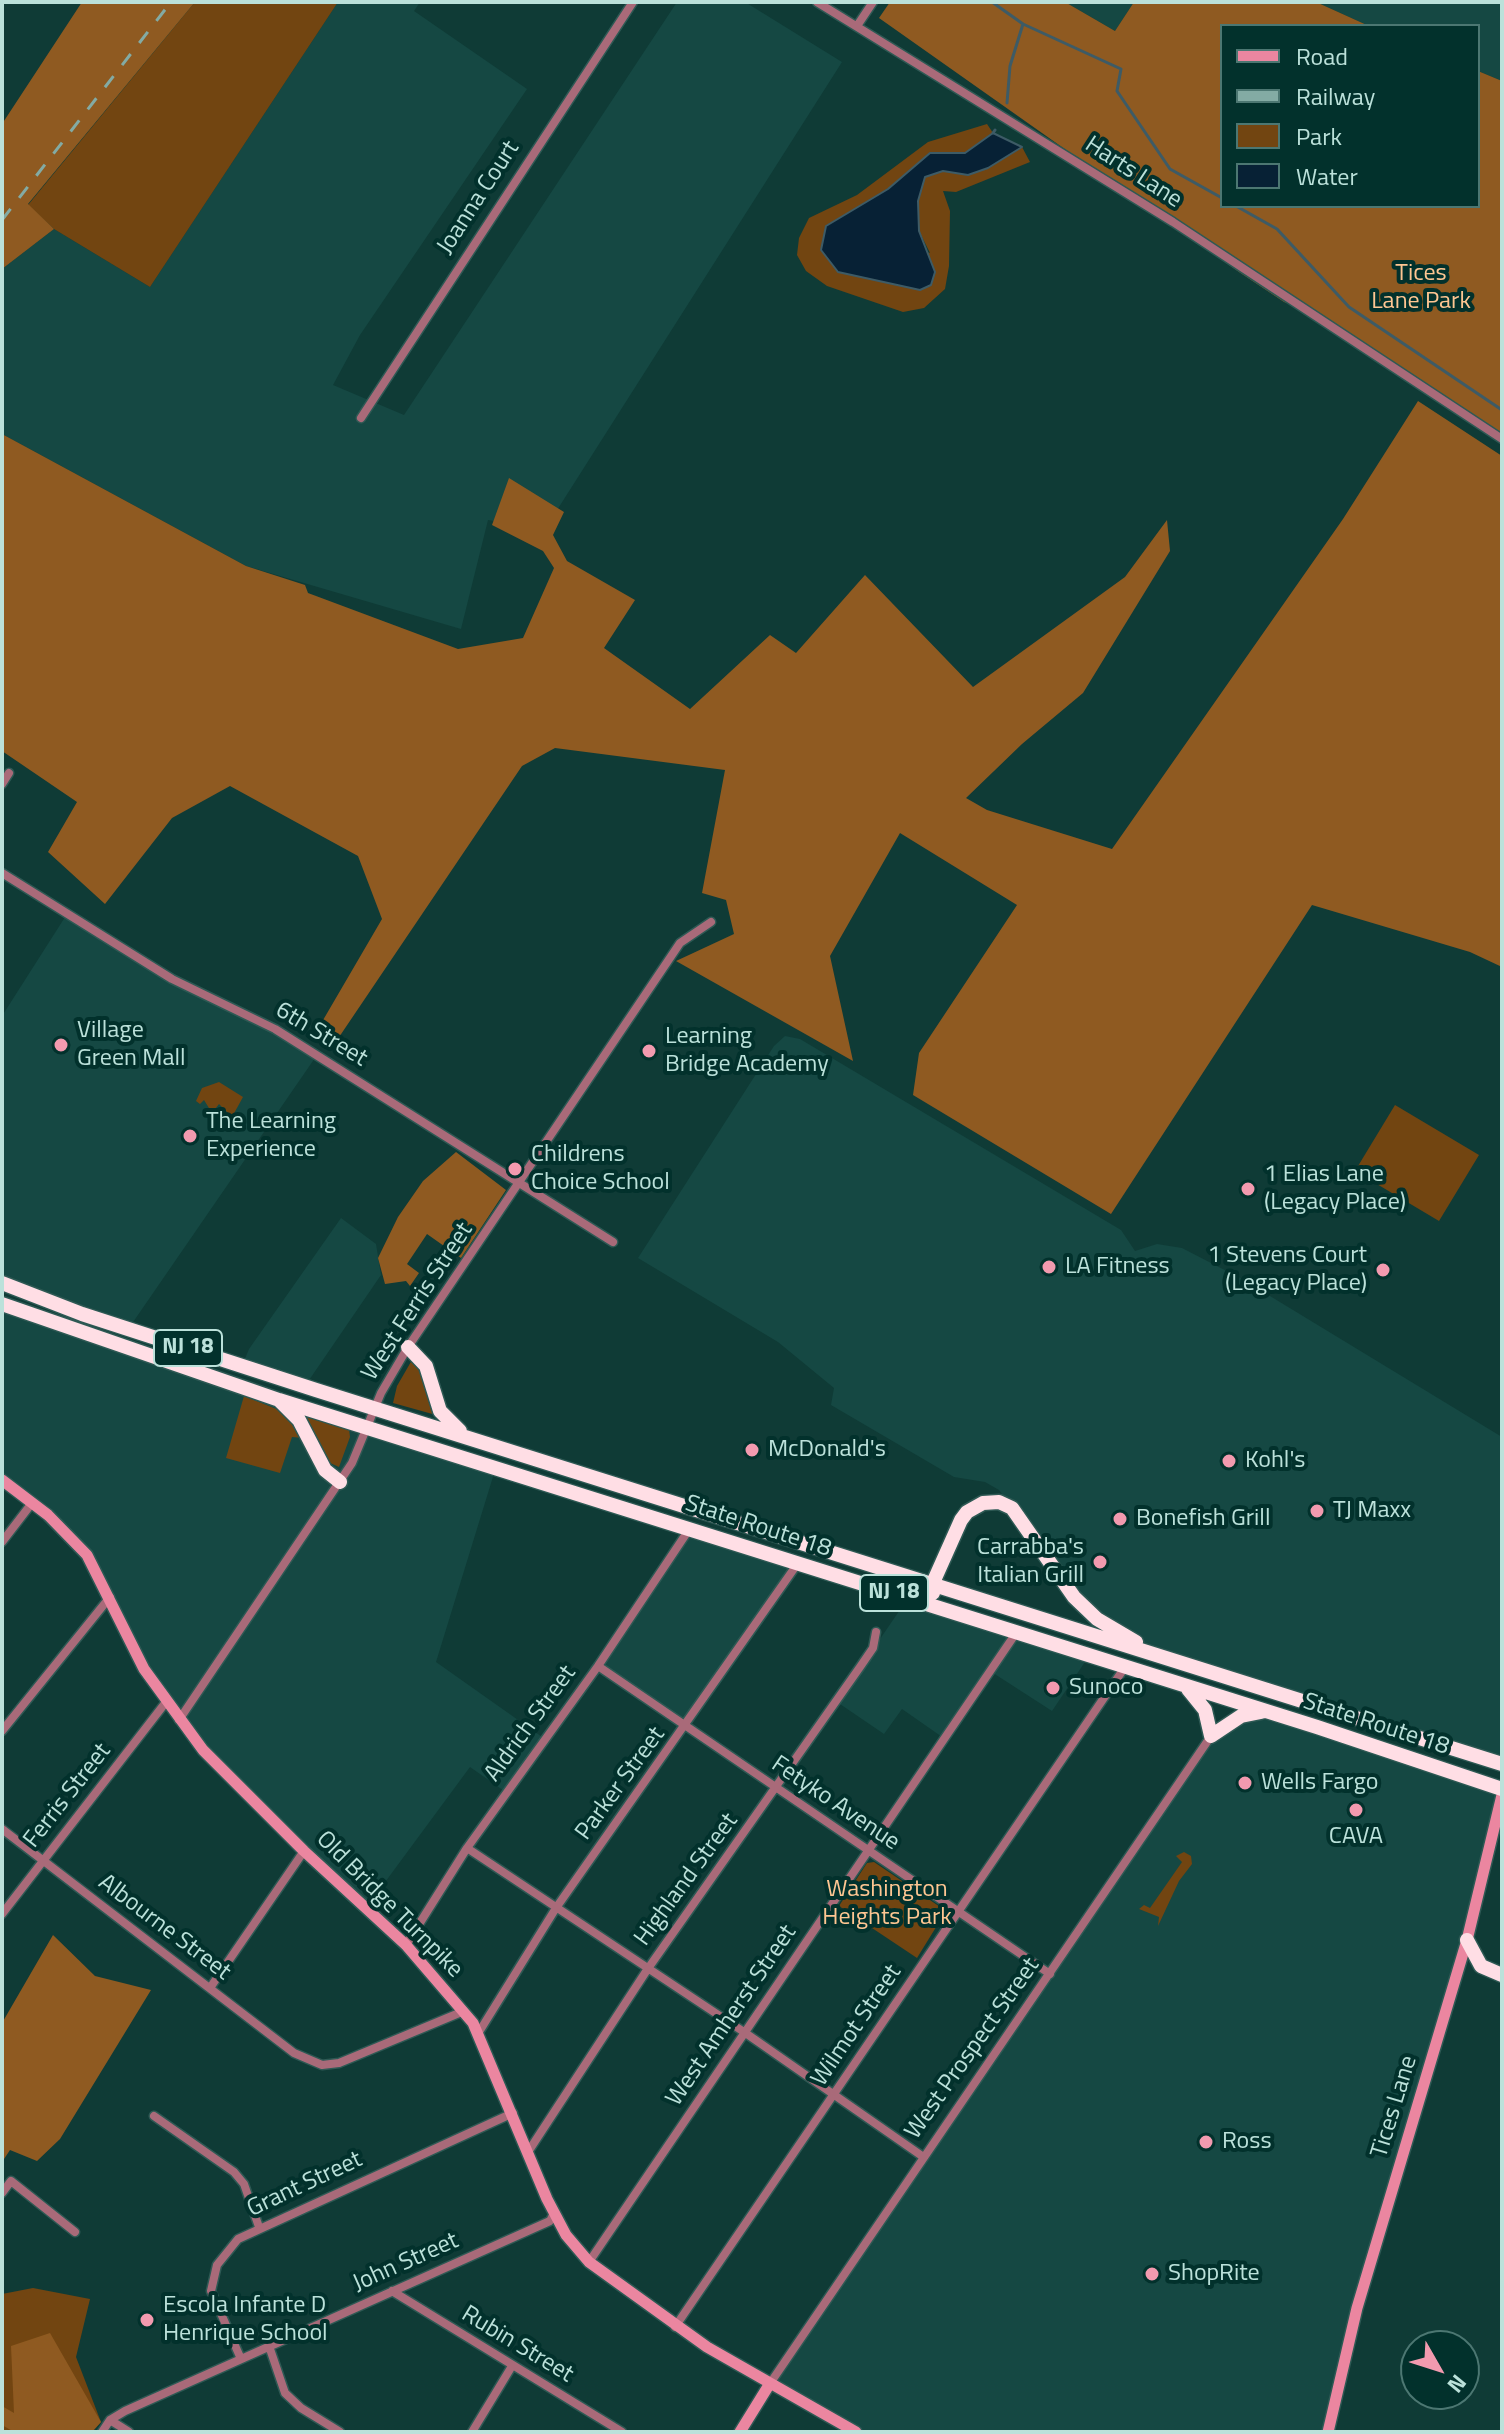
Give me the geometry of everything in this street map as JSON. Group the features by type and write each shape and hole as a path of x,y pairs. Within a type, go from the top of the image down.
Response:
{"highway":[{"name":"State Route 18","path":"2,1283 82,1314 375,1409 1502,1764"},
{"name":"State Route 18","path":"2,1304 279,1400 1265,1711 1502,1792"},
{"path":"408,1347 426,1366 440,1411 466,1436"},
{"path":"279,1400 299,1420 325,1470 340,1482"},
{"path":"936,1607 932,1585 967,1512 983,1503 999,1502 1012,1508 1074,1597 1097,1619 1161,1656"},
{"path":"1185,1686 1205,1710 1211,1736 1241,1716 1265,1711"},
{"path":"1467,1940 1481,1966 1502,1975"}],"street":[{"name":"Joanna Court","path":"361,418 633,2"},
{"name":"Harts Lane","path":"817,2 1173,222 1502,439"},
{"path":"857,26 873,2"},
{"path":"2,784 9,773"},
{"name":"6th Street","path":"2,873 172,979 275,1029 613,1242"},
{"name":"West Ferris Street","path":"179,1720 340,1482 408,1347 680,943 711,922"},
{"name":"Old Bridge Turnpike","path":"2,1480 64,1529 87,1555 129,1639 166,1702 231,1780 406,1945 464,2011 479,2032 554,2213 589,2262 675,2327 769,2385 856,2432"},
{"path":"2,1542 32,1503"},
{"name":"Aldrich Street","path":"406,1945 467,1848 598,1666 690,1528"},
{"name":"Parker Street","path":"479,2032 556,1908 799,1562"},
{"path":"2,1731 110,1596"},
{"name":"Highland Street","path":"528,2152 647,1970 778,1789 873,1648 876,1632"},
{"name":"West Amherst Street","path":"589,2262 1016,1633"},
{"name":"Fetyko Avenue","path":"598,1666 1050,1974"},
{"name":"Wilmot Street","path":"675,2327 1125,1667"},
{"name":"Ferris Street","path":"2,1914 166,1702"},
{"name":"West Prospect Street","path":"769,2385 922,2156 1211,1736"},
{"name":"Tices Lane","path":"1328,2432 1357,2308 1467,1940 1502,1792"},
{"name":"Albourne Street","path":"2,1829 210,1988 304,2057 322,2065 339,2063 464,2011"},
{"path":"467,1848 744,2032 922,2156"},
{"path":"210,1988 304,1851"},
{"name":"Grant Street","path":"241,2359 211,2296 213,2275 230,2247 259,2227 513,2113"},
{"path":"154,2116 234,2172 244,2184 259,2227"},
{"path":"2,2193 11,2181 75,2232"},
{"name":"John Street","path":"110,2420 550,2221 554,2213"},
{"name":"Rubin Street","path":"392,2291 622,2432"},
{"path":"269,2346 285,2393 301,2408 340,2432"},
{"path":"472,2432 512,2366"},
{"path":"740,2432 769,2385"},
{"path":"102,2432 110,2420 129,2432"}],"shaded area":[{"path":"338,2 420,2 414,11 527,89 360,335 333,385 404,415 677,2 745,2 842,62 545,529 488,520 461,629 246,566 2,434 2,269 54,229 150,287"},
{"path":"1065,2 1134,2 1115,31"},
{"path":"1316,2 1502,2 1502,81 1480,72 1480,24 1365,24"},
{"path":"67,914 172,979 317,1055 129,1328 2,1283 2,1016"},
{"path":"785,1036 800,1039 1121,1230 1135,1251 1157,1244 1182,1248 1242,1279 1502,1437 1502,1764 1161,1656 1074,1597 999,1490 985,1482 954,1477 831,1405 834,1388 778,1342 638,1258 774,1046"},
{"path":"341,1218 376,1244 381,1275 305,1386 242,1366 249,1349"},
{"path":"2,1304 496,1467 436,1662 545,1739 507,1793 470,1767 366,1908 304,1851 166,1702 87,1555 2,1480"},
{"path":"690,1528 799,1562 685,1728 598,1666"},
{"path":"908,1598 1089,1656 1052,1711 990,1671 945,1739 902,1709 884,1734 837,1702"},
{"path":"1253,1713 1502,1789 1432,2060 1328,2432 856,2432 769,2385 1211,1736"}],"green space":[{"path":"82,2 195,2 28,204 54,229 2,269 2,124"},
{"path":"195,2 338,2 150,287 54,229 28,205"},
{"name":"Tices Lane Park","path":"890,2 1065,2 1115,31 1134,2 1316,2 1365,24 1220,24 1220,208 1480,208 1480,72 1502,81 1502,439 1305,310 1284,302 1239,272 879,18"},
{"path":"987,124 993,133 965,153 930,153 888,189 839,222 930,253 919,231 918,201 925,177 943,171 969,174 988,168 1022,147 1030,162 956,192 943,191 950,211 949,266 945,289 924,308 903,312 827,286 806,271 797,255 799,238 809,218 857,195 928,142"},
{"path":"1418,401 1502,456 1502,967 1470,952 1312,905 1111,1214 913,1095 919,1053 1017,905 900,833 830,956 853,1061 676,961 734,934 726,900 702,893 725,770 555,748 522,766 331,1049 312,1039 382,919 358,856 230,786 172,818 105,904 48,852 77,802 2,751 2,434 246,566 305,585 308,593 458,649 523,638 554,568 543,551 492,525 509,478 564,512 553,535 567,561 635,600 604,648 690,709 770,635 796,653 865,575 973,687 1125,577 1167,520 1170,551 1083,693 1022,744 966,798 987,810 1112,849 1343,519"},
{"path":"219,1082 243,1097 232,1117 219,1104 212,1113 204,1100 200,1104 196,1101 202,1088"},
{"path":"1395,1105 1479,1155 1439,1221 1355,1171"},
{"path":"456,1152 506,1190 461,1258 427,1234 407,1264 419,1273 410,1286 406,1281 385,1284 378,1258 398,1217 423,1181"},
{"path":"412,1360 422,1366 436,1415 393,1403 397,1386"},
{"path":"244,1396 284,1412 296,1423 303,1438 292,1437 280,1473 226,1458"},
{"path":"307,1418 349,1429 350,1437 339,1467 328,1462"},
{"path":"1184,1852 1191,1856 1192,1864 1179,1881 1158,1926 1159,1917 1139,1909 1144,1905 1150,1908 1182,1862 1176,1856"},
{"name":"Washington Heights Park","path":"874,1862 946,1911 917,1958 839,1906 867,1863"},
{"path":"53,1935 95,1976 151,1990 60,2139 37,2161 10,2150 2,2162 2,2023"},
{"path":"33,2288 90,2299 76,2357 101,2422 92,2432 2,2432 2,2294"},
{"path":"50,2333 101,2422 92,2432 14,2432 2,2425 2,2406 14,2413 11,2346"}],"water":[{"path":"993,133 1022,147 988,168 968,175 943,171 925,177 918,201 919,231 935,272 931,285 920,290 838,272 821,250 826,226 888,189 930,153 965,153"}],"waterway":[{"path":"992,2 1023,24"},
{"path":"1007,103 1010,66 1023,24 1121,69 1117,91 1170,169 1220,197"},
{"path":"1240,208 1277,229 1349,307 1502,410"}],"railway":[{"path":"2,220 171,2"}],"place":[{"name":"Village Green Mall","path":"61,1045"},
{"name":"Learning Bridge Academy","path":"649,1051"},
{"name":"The Learning Experience","path":"190,1136"},
{"name":"Childrens Choice School","path":"515,1169"},
{"name":"1 Elias Lane (Legacy Place)","path":"1248,1189"},
{"name":"LA Fitness","path":"1049,1267"},
{"name":"1 Stevens Court (Legacy Place)","path":"1383,1270"},
{"name":"McDonald's","path":"752,1450"},
{"name":"Kohl's","path":"1229,1461"},
{"name":"TJ Maxx","path":"1317,1511"},
{"name":"Bonefish Grill","path":"1120,1519"},
{"name":"Carrabba's Italian Grill","path":"1100,1562"},
{"name":"Sunoco","path":"1053,1688"},
{"name":"Wells Fargo","path":"1245,1783"},
{"name":"CAVA","path":"1356,1810"},
{"name":"Ross","path":"1206,2142"},
{"name":"ShopRite","path":"1152,2274"},
{"name":"Escola Infante D Henrique School","path":"147,2320"}]}
